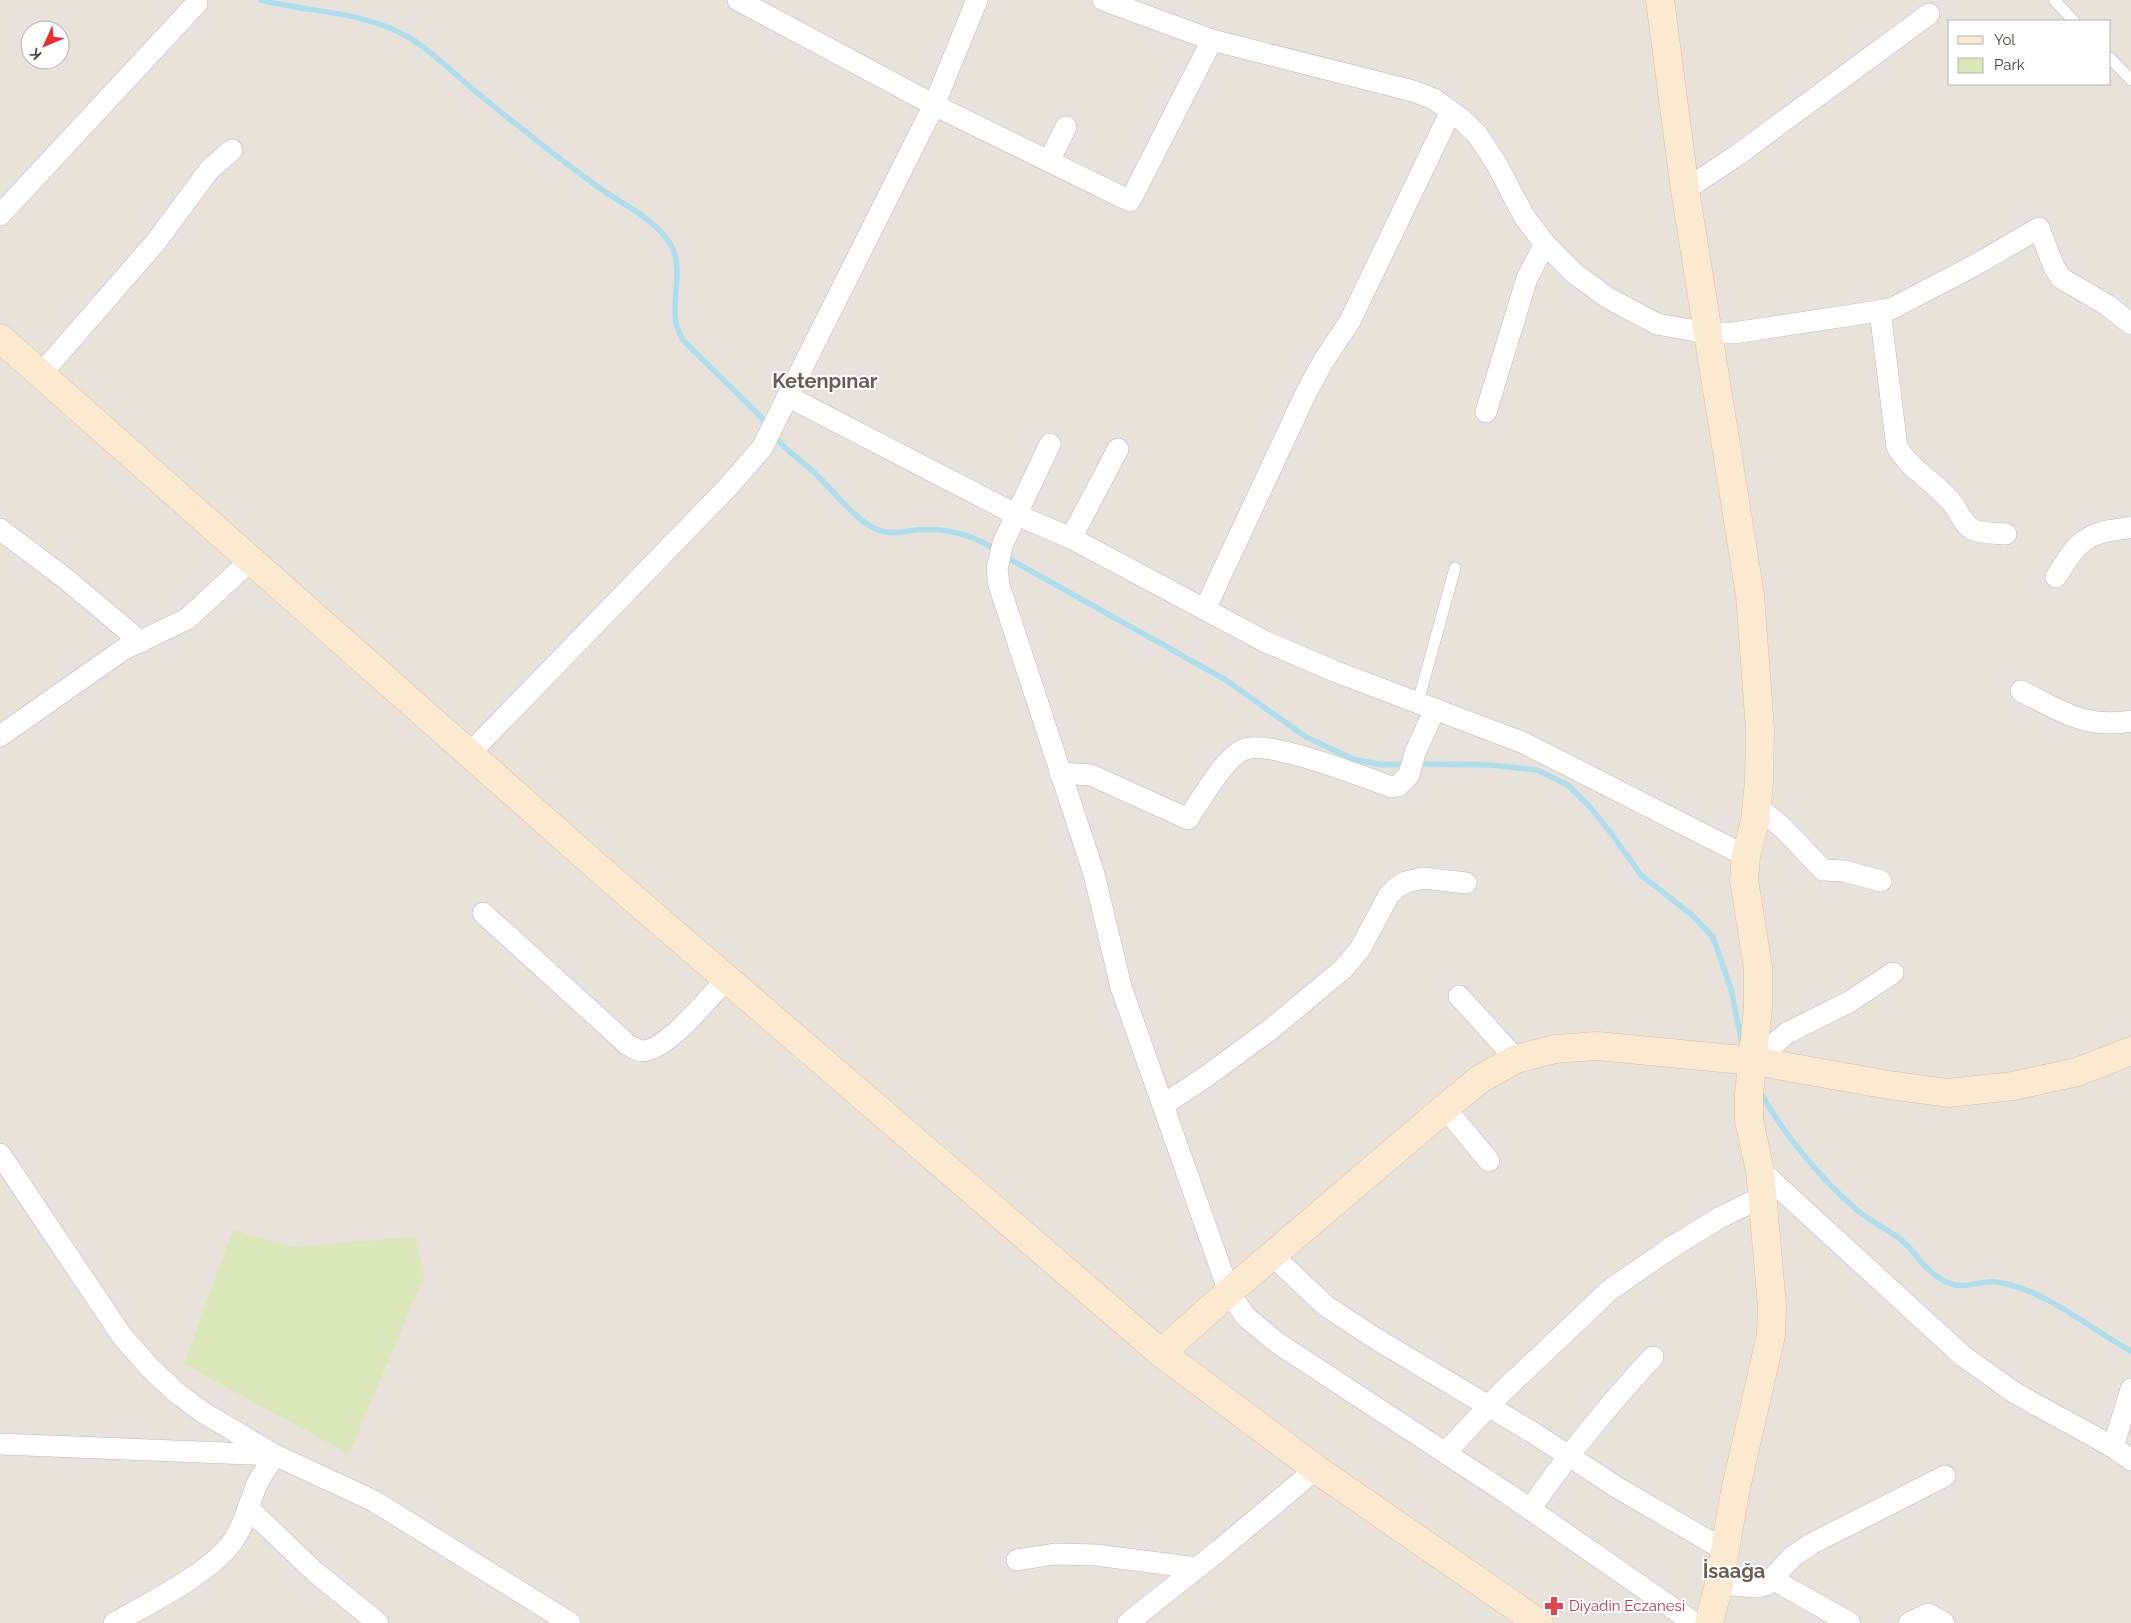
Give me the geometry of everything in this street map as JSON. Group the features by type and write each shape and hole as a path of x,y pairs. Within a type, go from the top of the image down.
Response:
{"street":[{"path":"738,0 934,105 1130,201 1212,40"},
{"path":"470,754 727,488 762,448 934,105 977,0"},
{"path":"1103,0 1212,40 1413,91 1434,100 1451,111 1477,134 1496,163 1526,218 1545,244 1575,274 1608,298 1656,324 1707,332 1734,333 1891,309 1951,278 2039,228 2054,268 2061,278 2107,305 2131,324"},
{"path":"1660,0 1685,190 1750,594 1760,730 1760,782 1746,856 1744,880 1758,968 1758,1007 1754,1061 1749,1094 1750,1121 1760,1170 1772,1306 1771,1335 1735,1492 1720,1584 1709,1623"},
{"path":"0,215 197,3"},
{"path":"1685,190 1739,154 1929,14"},
{"path":"1204,609 1307,391 1324,360 1350,322 1451,111"},
{"path":"1049,161 1066,127"},
{"path":"41,374 155,244 210,169 232,150"},
{"path":"1486,412 1526,278 1545,244"},
{"path":"1880,311 1897,447 1911,466 1942,491 1971,528 1982,532 2006,534"},
{"path":"0,338 727,979 1161,1354 1316,1469 1525,1619"},
{"path":"787,396 1017,515 1071,538 1266,642 1334,671 1524,743 1746,856"},
{"path":"1050,444 1003,543 997,569 999,584 1094,874 1121,987 1228,1292 1245,1316 1276,1342 1530,1508 1694,1623"},
{"path":"1071,538 1118,449"},
{"path":"2056,578 2077,545 2084,539 2131,527"},
{"path":"0,529 66,579 141,642"},
{"path":"0,736 124,649 187,619 250,560"},
{"path":"2021,691 2069,716 2092,723 2116,724 2131,721"},
{"path":"1060,773 1091,775 1188,820 1229,759 1245,749 1267,747 1291,753 1392,787 1398,786 1409,774 1426,706"},
{"path":"1756,806 1784,829 1823,870 1844,871 1881,881"},
{"path":"1163,1105 1204,1078 1271,1029 1343,969 1360,949 1389,895 1397,888 1406,882 1423,878 1466,883"},
{"path":"483,913 628,1045 641,1052 654,1049 668,1040 727,979"},
{"path":"1754,1061 1787,1033 1849,1002 1893,972"},
{"path":"1459,996 1516,1059"},
{"path":"1161,1354 1228,1292 1444,1108 1480,1079 1516,1059 1555,1049 1597,1046 1754,1061 1889,1085 1948,1093 2013,1086 2077,1072 2131,1050"},
{"path":"1444,1108 1488,1161"},
{"path":"0,1154 122,1336 150,1368 204,1414 275,1454 374,1501 570,1623"},
{"path":"1760,1170 1963,1356 2015,1393 2113,1446 2131,1460"},
{"path":"1446,1452 1488,1406 1611,1289 1711,1223 1762,1197"},
{"path":"1272,1256 1326,1306 1373,1337 1488,1406 1618,1488 1726,1551"},
{"path":"1530,1508 1568,1456 1614,1399 1653,1357"},
{"path":"2113,1446 2131,1389"},
{"path":"0,1444 275,1454"},
{"path":"114,1623 187,1580 218,1558 233,1541 242,1525 258,1483 275,1454"},
{"path":"1128,1623 1316,1469"},
{"path":"1720,1584 1757,1587 1766,1585 1792,1557 1811,1544 1944,1476"},
{"path":"248,1508 314,1572 378,1623"},
{"path":"1017,1560 1055,1554 1096,1555 1197,1568"},
{"path":"1772,1579 1850,1623"},
{"path":"1909,1623 1928,1614 1944,1623"}],"lane":[{"path":"2054,0 2073,20"},
{"path":"2111,59 2131,80"},
{"path":"1426,706 1455,568"}],"shaded area":[{"path":"0,0 2131,0 2131,1623 0,1623"}],"green space":[{"path":"233,1230 293,1247 416,1237 424,1277 349,1454 184,1364"}],"waterway":[{"path":"261,0 367,20 401,33 430,52 475,91 594,184 646,218 664,235 675,254 677,263 675,314 683,340 759,415 768,427"},
{"path":"773,435 867,524 877,529 894,533 916,530 938,530 958,533 978,540 997,551"},
{"path":"1004,556 1226,680 1306,737 1353,759 1383,765 1407,764"},
{"path":"1416,764 1490,765 1537,770 1568,785 1590,807 1641,875 1692,915 1713,937 1731,989 1742,1044"},
{"path":"1762,1095 1793,1142 1831,1186 1863,1215 1905,1243 1924,1265 1942,1280 1961,1286 1985,1282 1997,1282 2015,1286 2050,1301 2131,1351"}],"place":[{"name":"Diyadin Eczanesi","path":"1554,1606"}],"district":[{"name":"Ketenpınar","path":"825,381"},
{"name":"İsaağa","path":"1734,1571"}]}
